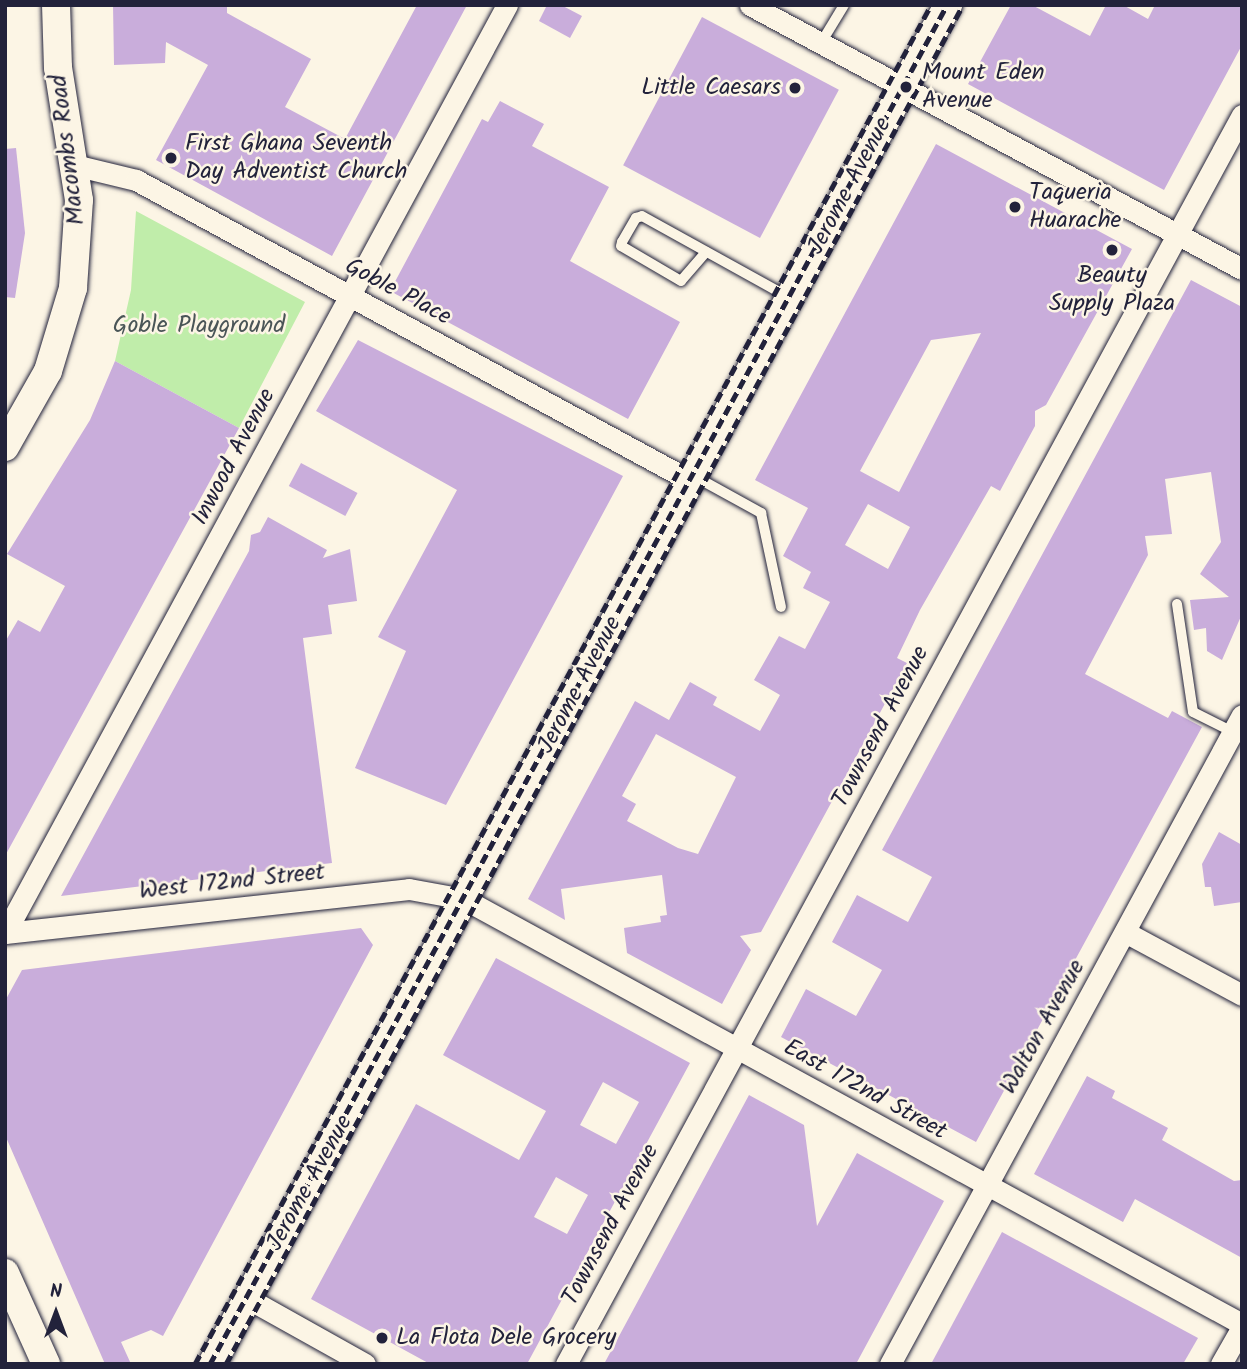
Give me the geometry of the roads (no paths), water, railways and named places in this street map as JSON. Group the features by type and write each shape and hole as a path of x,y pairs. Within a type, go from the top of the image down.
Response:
{"main road":[{"name":"Macombs Road","path":"5,447 48,371 64,327 79,239 74,165 58,68 56,5"},
{"name":"Jerome Avenue","path":"212,1364 948,5"},
{"path":"5,1273 46,1364"}],"street":[{"name":"Inwood Avenue","path":"5,933 508,5"},
{"path":"761,8 821,43 1242,269"},
{"name":"Townsend Avenue","path":"566,1364 1242,115"},
{"name":"Goble Place","path":"74,165 136,180 692,478"},
{"name":"Walton Avenue","path":"890,1364 1237,723"},
{"name":"West 172nd Street","path":"5,933 409,889 464,899"},
{"name":"East 172nd Street","path":"464,899 1242,1325"},
{"path":"1125,932 1242,995"},
{"path":"247,1298 365,1364"},
{"path":"1222,1364 1242,1325"}],"lane":[{"path":"821,43 844,5"},
{"path":"706,252 681,281 621,246 636,218 642,216 791,298"},
{"path":"692,478 761,513 781,607"},
{"path":"1177,604 1193,712 1237,723"}],"railway":[{"path":"195,1364 931,5"},
{"path":"210,1364 947,5"},
{"path":"226,1364 963,5"}],"place":[{"name":"Mount Eden Avenue","path":"906,87"},
{"name":"Little Caesars","path":"795,88"},
{"name":"First Ghana Seventh Day Adventist Church","path":"171,158"},
{"name":"Taqueria Huarache","path":"1015,207"},
{"name":"Beauty Supply Plaza","path":"1112,250"},
{"name":"La Flota Dele Grocery","path":"382,1338"}],"park label":[{"name":"Goble Playground","path":"199,326"}]}
